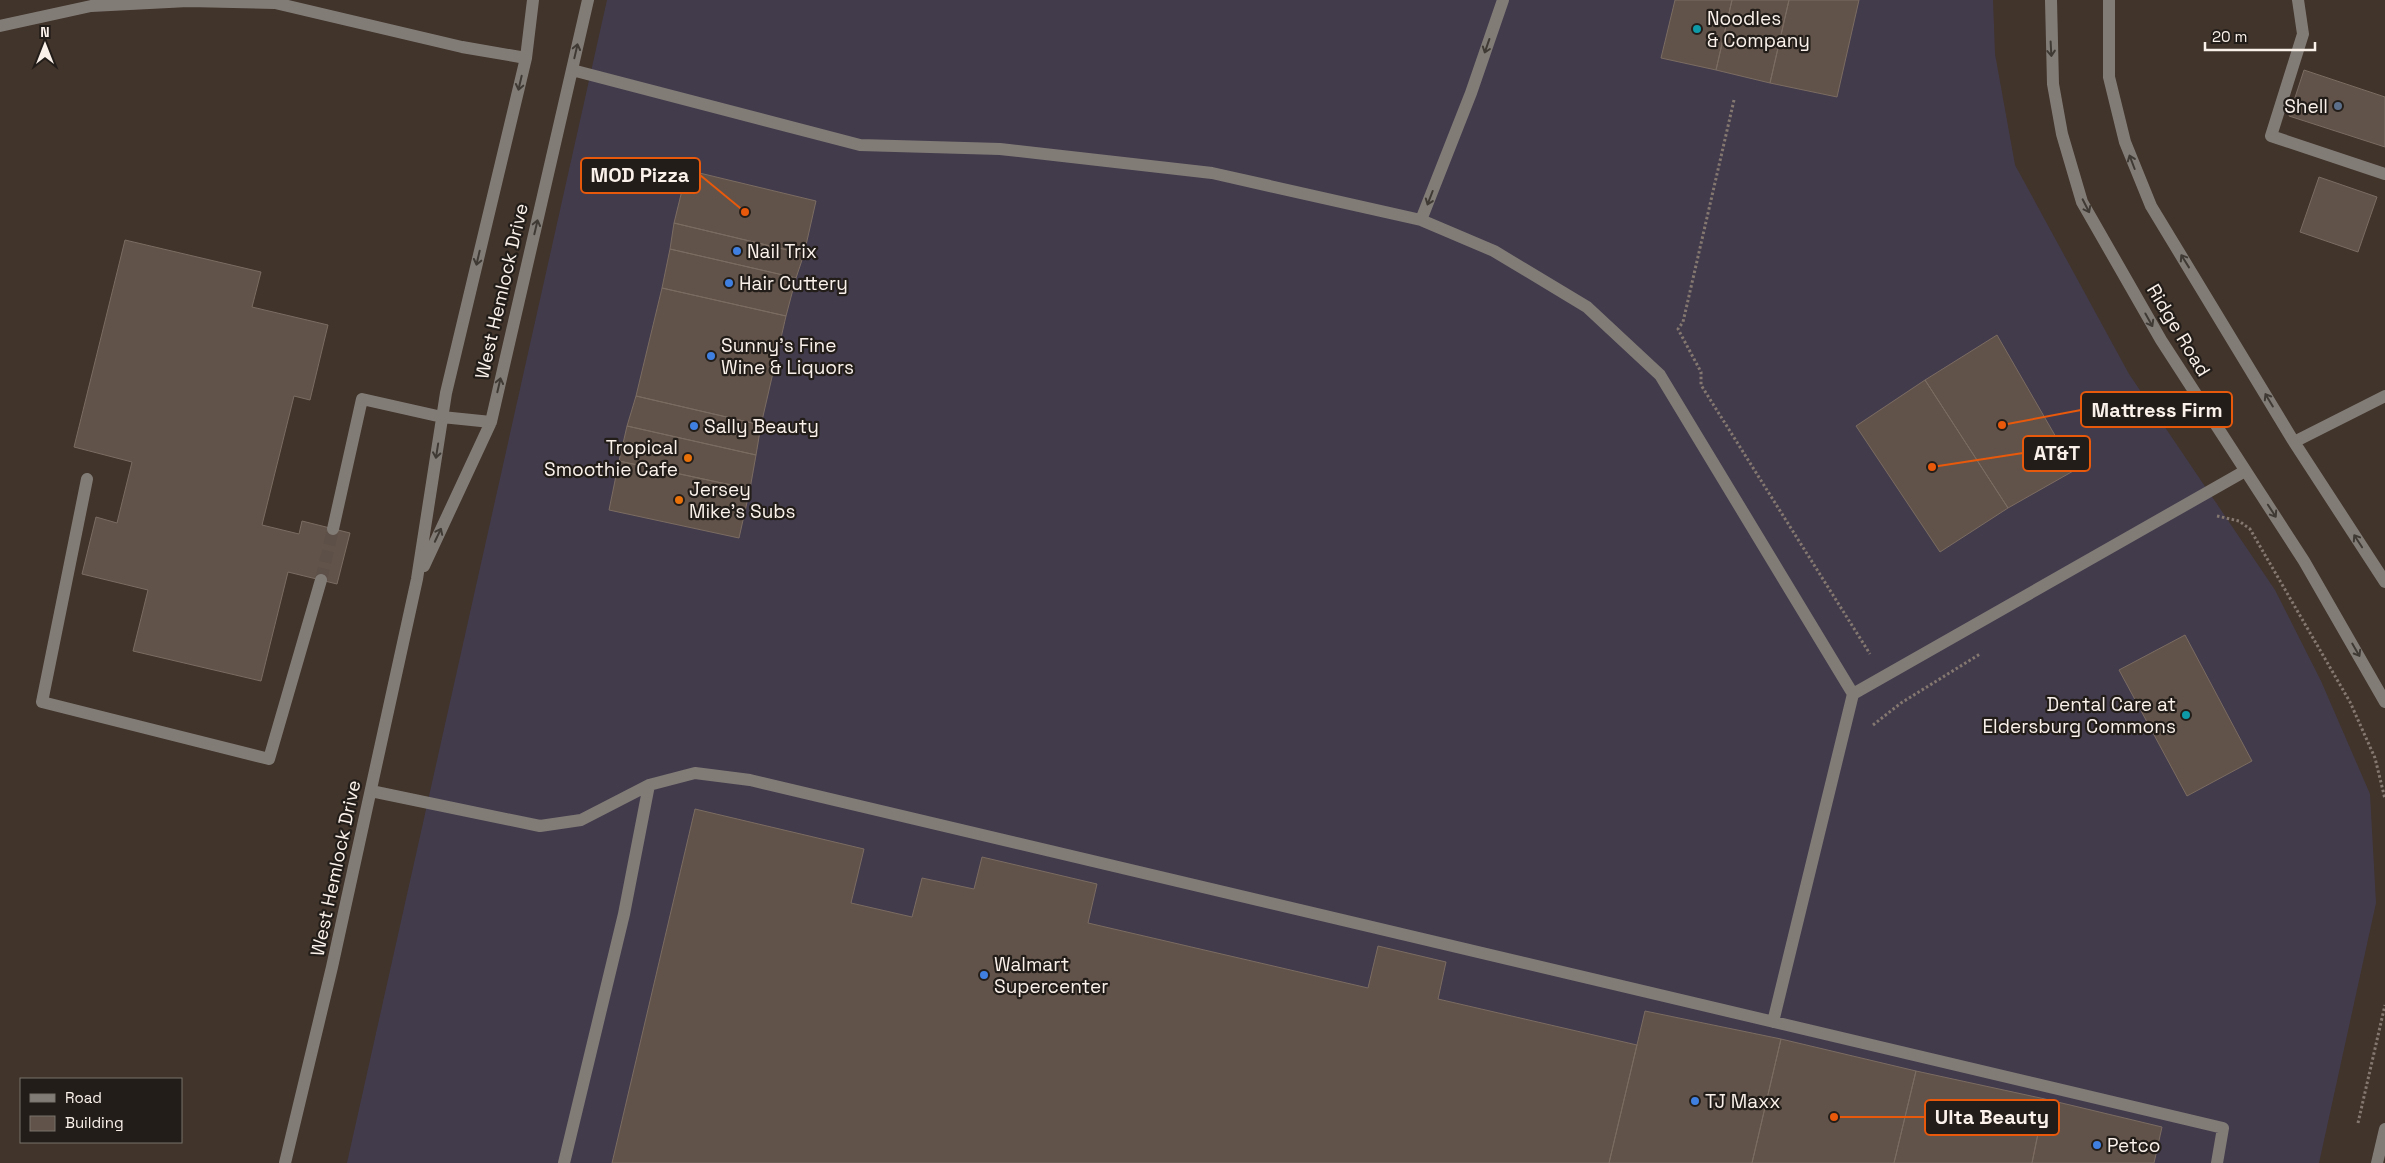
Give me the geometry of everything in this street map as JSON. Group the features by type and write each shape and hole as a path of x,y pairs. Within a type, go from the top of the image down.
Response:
{"street":[{"name":"West Hemlock Drive","path":"285,1163 371,791 417,579 446,392 526,58 533,0"},
{"name":"West Hemlock Drive","path":"417,579 491,422 588,0"},
{"path":"1422,220 1471,93 1502,0"},
{"name":"Ridge Road","path":"2051,0 2053,84 2062,134 2082,202 2160,340 2304,561 2385,702"},
{"path":"2109,0 2109,77 2124,142 2151,206 2294,442 2385,582"},
{"path":"2298,0 2302,34 2271,136 2385,174"},
{"path":"0,26 62,6 179,2 275,3 462,47 526,58"},
{"path":"572,70 860,145 1000,149 1212,173 1422,220 1494,251 1587,306 1660,375 1853,694 1773,1022"},
{"path":"2294,442 2385,396"},
{"path":"333,529 362,399 442,417 491,422"},
{"path":"1853,694 2245,471"},
{"path":"87,479 42,702 269,759 321,580"},
{"path":"371,791 540,826 581,820 649,785 695,773 750,780 2222,1128 2217,1163"},
{"path":"564,1163 624,914 649,785"},
{"path":"2377,1163 2385,1130"}],"path":[{"path":"1734,100 1683,322 1678,329 1701,372 1701,385 1901,703"},
{"path":"2208,517 2218,516 2239,521 2250,529 2350,702 2374,758 2385,799"},
{"path":"1870,728 1901,703 1984,652"},
{"path":"2357,1126 2385,1005"}],"shaded area":[{"path":"607,0 1993,0 1995,54 2015,165 2129,374 2275,590 2321,681 2370,794 2376,903 2319,1163 347,1163"}],"building":[{"name":"Noodles & Company","path":"1675,0 1732,0 1716,70 1661,58"},
{"path":"1732,0 1789,0 1770,83 1716,70"},
{"path":"1789,0 1859,0 1837,97 1770,83"},
{"name":"Shell","path":"2304,70 2385,97 2385,147 2289,116"},
{"path":"687,170 816,201 804,254 674,223"},
{"path":"2319,177 2377,197 2358,252 2300,232"},
{"name":"Nail Trix","path":"674,223 804,254 796,278 670,249"},
{"path":"125,240 261,272 252,307 328,325 310,400 294,396 262,525 299,534 302,521 350,533 337,584 288,572 261,681 133,651 148,590 82,574 96,517 117,523 132,462 74,447"},
{"name":"Hair Cuttery","path":"670,249 796,278 786,316 662,288"},
{"name":"Sunny's Fine Wine & Liquors","path":"662,288 786,316 761,425 636,396"},
{"path":"1997,335 2075,470 2008,508 1925,380"},
{"path":"1925,380 2008,508 1940,552 1856,426"},
{"name":"Sally Beauty","path":"636,396 761,425 756,455 627,426"},
{"name":"Tropical Smoothie Cafe","path":"627,426 756,455 750,489 619,461"},
{"name":"Jersey Mike's Subs","path":"619,461 750,489 739,538 609,510"},
{"name":"Dental Care at Eldersburg Commons","path":"2185,635 2252,761 2187,796 2119,670"},
{"name":"Walmart Supercenter","path":"695,809 864,849 851,903 912,917 922,878 974,889 982,857 1097,884 1088,923 1368,988 1378,946 1446,962 1438,999 1637,1045 1609,1163 612,1163"},
{"name":"TJ Maxx","path":"1645,1011 1781,1039 1752,1163 1609,1163"},
{"path":"1781,1039 1916,1071 1894,1163 1752,1163"},
{"path":"1916,1071 2045,1099 2032,1163 1894,1163"},
{"name":"Petco","path":"2045,1099 2162,1127 2154,1163 2032,1163"}],"tunnel":[{"path":"321,580 333,529"}],"place":[{"name":"Noodles & Company","path":"1697,29"},
{"name":"Shell","path":"2338,106"},
{"name":"MOD Pizza","path":"745,212"},
{"name":"Nail Trix","path":"737,251"},
{"name":"Hair Cuttery","path":"729,283"},
{"name":"Sunny's Fine Wine & Liquors","path":"711,356"},
{"name":"Mattress Firm","path":"2002,425"},
{"name":"Sally Beauty","path":"694,426"},
{"name":"Tropical Smoothie Cafe","path":"688,458"},
{"name":"AT&T","path":"1932,467"},
{"name":"Jersey Mike's Subs","path":"679,500"},
{"name":"Dental Care at Eldersburg Commons","path":"2186,715"},
{"name":"Walmart Supercenter","path":"984,975"},
{"name":"TJ Maxx","path":"1695,1101"},
{"name":"Ulta Beauty","path":"1834,1117"},
{"name":"Petco","path":"2097,1145"}]}
